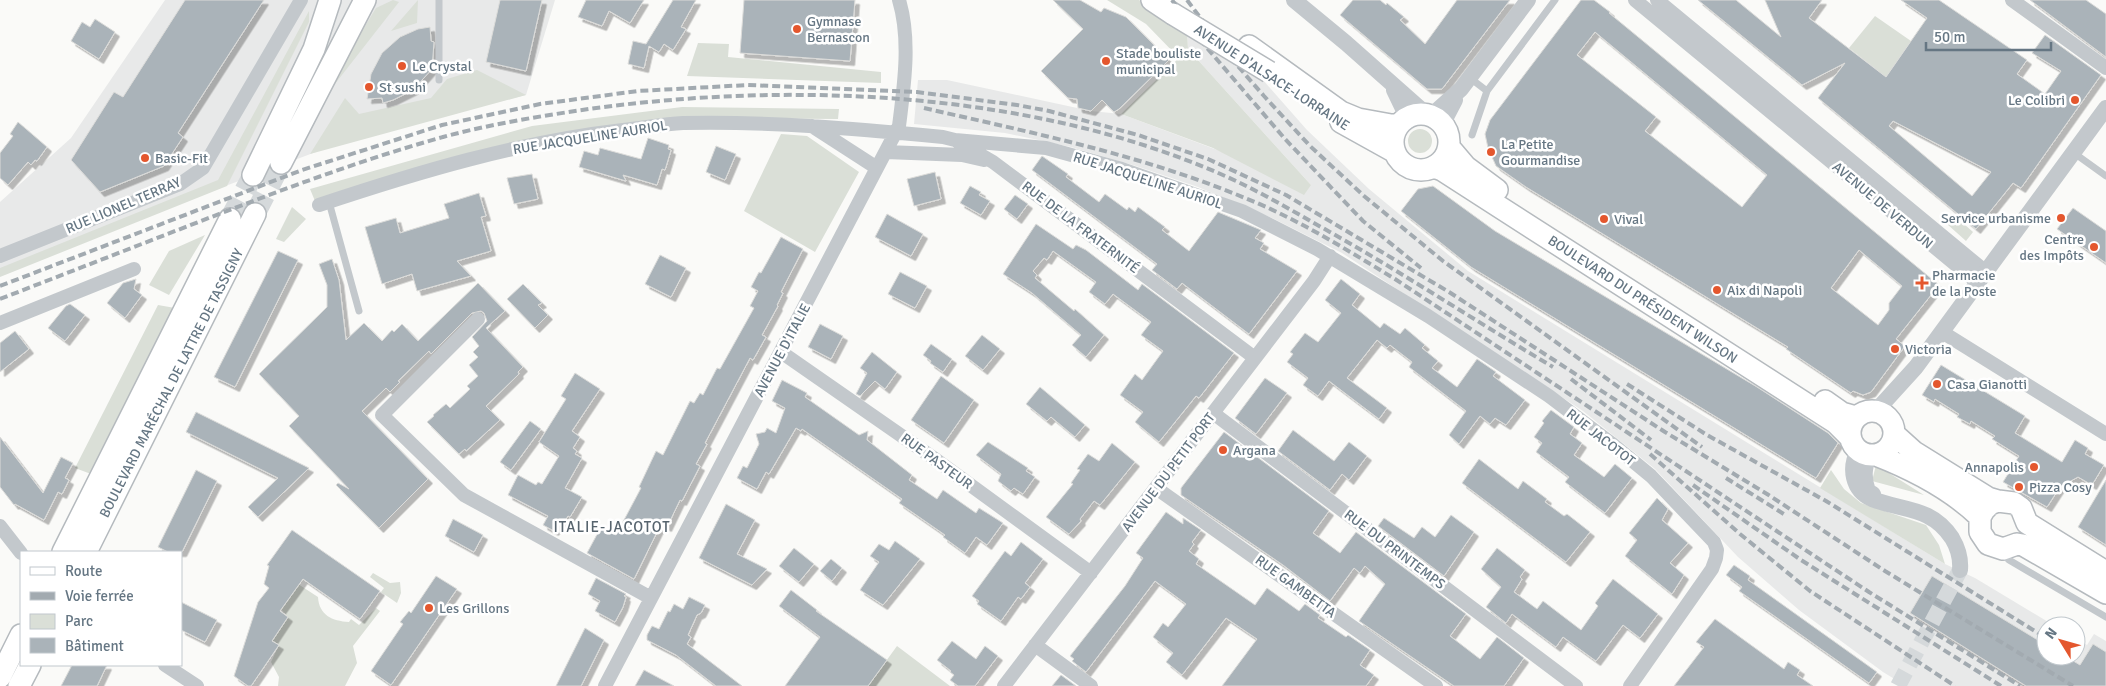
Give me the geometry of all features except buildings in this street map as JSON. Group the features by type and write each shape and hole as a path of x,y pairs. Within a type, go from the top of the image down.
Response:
{"main road":[{"path":"253,175 314,49 330,0"},
{"path":"281,163 365,0"},
{"name":"AVENUE D'ALSACE-LORRAINE","path":"1152,0 1176,7 1249,46 1346,114 1358,120 1421,119"},
{"name":"AVENUE D'ALSACE-LORRAINE","path":"1176,7 1354,130 1395,152"},
{"path":"1421,119 1449,138 1449,147 1441,162 1434,167 1416,170 1407,166 1395,152 1394,134 1421,119"},
{"name":"BOULEVARD DU PRÉSIDENT WILSON","path":"1449,147 1482,180 1842,412 1871,434 1916,474 1946,492 1980,517"},
{"name":"BOULEVARD DU PRÉSIDENT WILSON","path":"1434,167 1474,190 1836,423 1871,434 1914,452 1988,498 2014,503 2021,508 2027,523 2106,572"},
{"name":"BOULEVARD MARÉCHAL DE LATTRE DE TASSIGNY","path":"86,551 255,214"},
{"name":"BOULEVARD MARÉCHAL DE LATTRE DE TASSIGNY","path":"64,551 230,219"},
{"path":"1998,501 1990,504 1980,517 1980,532 1988,544 2023,545 2106,593"},
{"path":"0,677 20,637"},
{"path":"19,686 29,666"}],"street":[{"name":"RUE LIONEL TERRAY","path":"0,256 180,184 202,168 302,0"},
{"name":"AVENUE D'ITALIE","path":"605,686 898,126 904,86 905,36 903,11 899,0"},
{"path":"1294,0 1390,82 1421,119 1465,83 1528,0"},
{"name":"AVENUE DE VERDUN","path":"1635,0 1789,128 1982,277"},
{"name":"AVENUE DE VERDUN","path":"1657,0 1798,116 1982,277"},
{"path":"2012,0 2106,68"},
{"path":"1789,128 1798,116"},
{"path":"1960,570 1961,559 1958,550 1940,523 1921,512 1866,495 1858,488 1852,472 1853,463 1916,367 2073,153 2103,117"},
{"name":"RUE JACQUELINE AURIOL","path":"324,203 480,156 536,143 681,123 809,125 1046,148 1122,169 1242,211 1330,256"},
{"path":"809,125 877,168"},
{"name":"RUE JACQUELINE AURIOL","path":"955,140 993,162"},
{"name":"RUE DE LA FRATERNITÉ","path":"886,152 962,155 993,162 1255,358"},
{"name":"AVENUE DU PETIT PORT","path":"1004,686 1314,281 1330,256"},
{"name":"RUE JACOTOT","path":"1330,256 1428,316 1549,396 1651,476 1714,542 1716,558 1712,569 1630,686"},
{"path":"0,323 134,269"},
{"path":"478,319 382,414 464,495 651,598"},
{"path":"1942,332 2106,434"},
{"name":"RUE PASTEUR","path":"781,352 932,456 1091,573"},
{"name":"RUE DU PRINTEMPS","path":"1213,413 1576,686"},
{"name":"RUE GAMBETTA","path":"1156,488 1436,686"},
{"path":"0,526 20,552"},
{"path":"1035,645 1091,686"},
{"path":"166,666 197,686"}],"lane":[{"path":"439,0 439,80"},
{"path":"1472,135 1486,91 1555,0"},
{"path":"1465,83 1486,91"},
{"path":"2073,153 2106,176"},
{"path":"324,203 360,311"},
{"path":"2008,546 2009,560 2106,617"}],"shaded area":[{"path":"165,0 555,0 526,95 353,138 0,271 0,202 71,138"},
{"path":"1187,31 1255,71 1307,130 1369,189 1468,271 1945,564 1975,578 2038,616 2036,616 2036,666 2086,666 2086,644 2094,634 2106,641 2106,686 1906,686 1883,672 1799,610 1738,557 1655,469 1583,411 1342,253 1272,218 1198,187 1136,166 1071,147 1005,133 914,124 918,80 947,80 1091,111 1121,114 1311,185 1188,49"}],"green space":[{"path":"393,0 399,2 331,89 328,87 376,8"},
{"path":"418,0 417,23 391,31"},
{"path":"1107,0 1139,0 1187,31 1188,49 1311,185 1304,195 1213,148 1121,114 1179,58 1146,24"},
{"path":"309,11 309,22 227,186 0,277 0,268 218,180"},
{"path":"1875,16 1911,41 1886,77 1849,48"},
{"path":"698,43 729,44 728,57 881,72 881,83 687,76"},
{"path":"477,70 526,95 310,154 345,98 359,114 431,98 447,79"},
{"path":"682,107 839,109 838,119 682,118 534,138 315,201 310,189 532,126"},
{"path":"1420,129 1428,133 1432,141 1428,149 1420,153 1412,149 1408,141 1412,133"},
{"path":"781,134 807,136 859,172 815,252 744,211"},
{"path":"292,207 306,219 284,242 276,239"},
{"path":"1955,216 1973,232 1966,241 1947,224"},
{"path":"205,235 169,295 149,285 169,251"},
{"path":"158,305 175,308 91,474 75,468"},
{"path":"1876,465 1924,495 1872,481"},
{"path":"1831,470 1844,489 1861,503 1926,525 1939,545 1945,564 1820,488"},
{"path":"373,573 390,583 400,582 401,593 397,603 381,592 384,588 370,577"},
{"path":"298,584 318,597 324,613 337,620 349,622 351,619 359,625 376,608 380,611 353,646 357,663 345,686 278,686 279,677 271,662 279,645 272,641 288,617 281,609"},
{"path":"897,646 950,686 868,686"}],"tunnel":[{"path":"255,214 281,163"},
{"path":"230,219 253,175"},
{"path":"1898,686 1960,570"}],"railway":[{"path":"1172,0 1196,35 1285,139 1363,221 1421,268"},
{"path":"1187,0 1229,56 1264,96 1310,146 1364,196 1443,261 1702,447"},
{"path":"0,286 302,170 442,125 540,104 638,91 748,85 917,92 1049,111 1138,135 1208,159 1286,195 1449,292 1885,571 2073,686"},
{"path":"0,299 291,187 382,155 461,132 553,114 666,100 746,96 827,95 908,100 988,109 1067,124 1143,145 1216,172 1265,195 1343,239 1553,367"},
{"path":"924,108 1087,146 1167,169 1265,206 1303,225 1395,279 1869,592 2020,686"},
{"path":"1571,379 1651,440"},
{"path":"1627,384 1707,435 1826,501 2036,632"},
{"path":"1650,454 1740,534 1810,591 1955,686"},
{"path":"1726,478 1787,516"},
{"path":"1693,485 1801,560 2001,686"}],"place":[{"name":"Gymnase Bernascon","path":"797,29"},
{"name":"Stade bouliste municipal","path":"1106,61"},
{"name":"Le Crystal","path":"402,66"},
{"name":"St sushi","path":"369,87"},
{"name":"Le Colibri","path":"2075,100"},
{"name":"La Petite Gourmandise","path":"1491,152"},
{"name":"Basic-Fit","path":"145,158"},
{"name":"Service urbanisme","path":"2061,218"},
{"name":"Vival","path":"1604,219"},
{"name":"Centre des Impôts","path":"2094,247"},
{"name":"Pharmacie de la Poste","path":"1922,283"},
{"name":"Aix di Napoli","path":"1717,290"},
{"name":"Victoria","path":"1895,349"},
{"name":"Casa Gianotti","path":"1937,384"},
{"name":"Argana","path":"1223,450"},
{"name":"Annapolis","path":"2034,467"},
{"name":"Pizza Cosy","path":"2019,487"},
{"name":"Les Grillons","path":"429,608"}],"district":[{"name":"ITALIE-JACOTOT","path":"612,527"}]}
